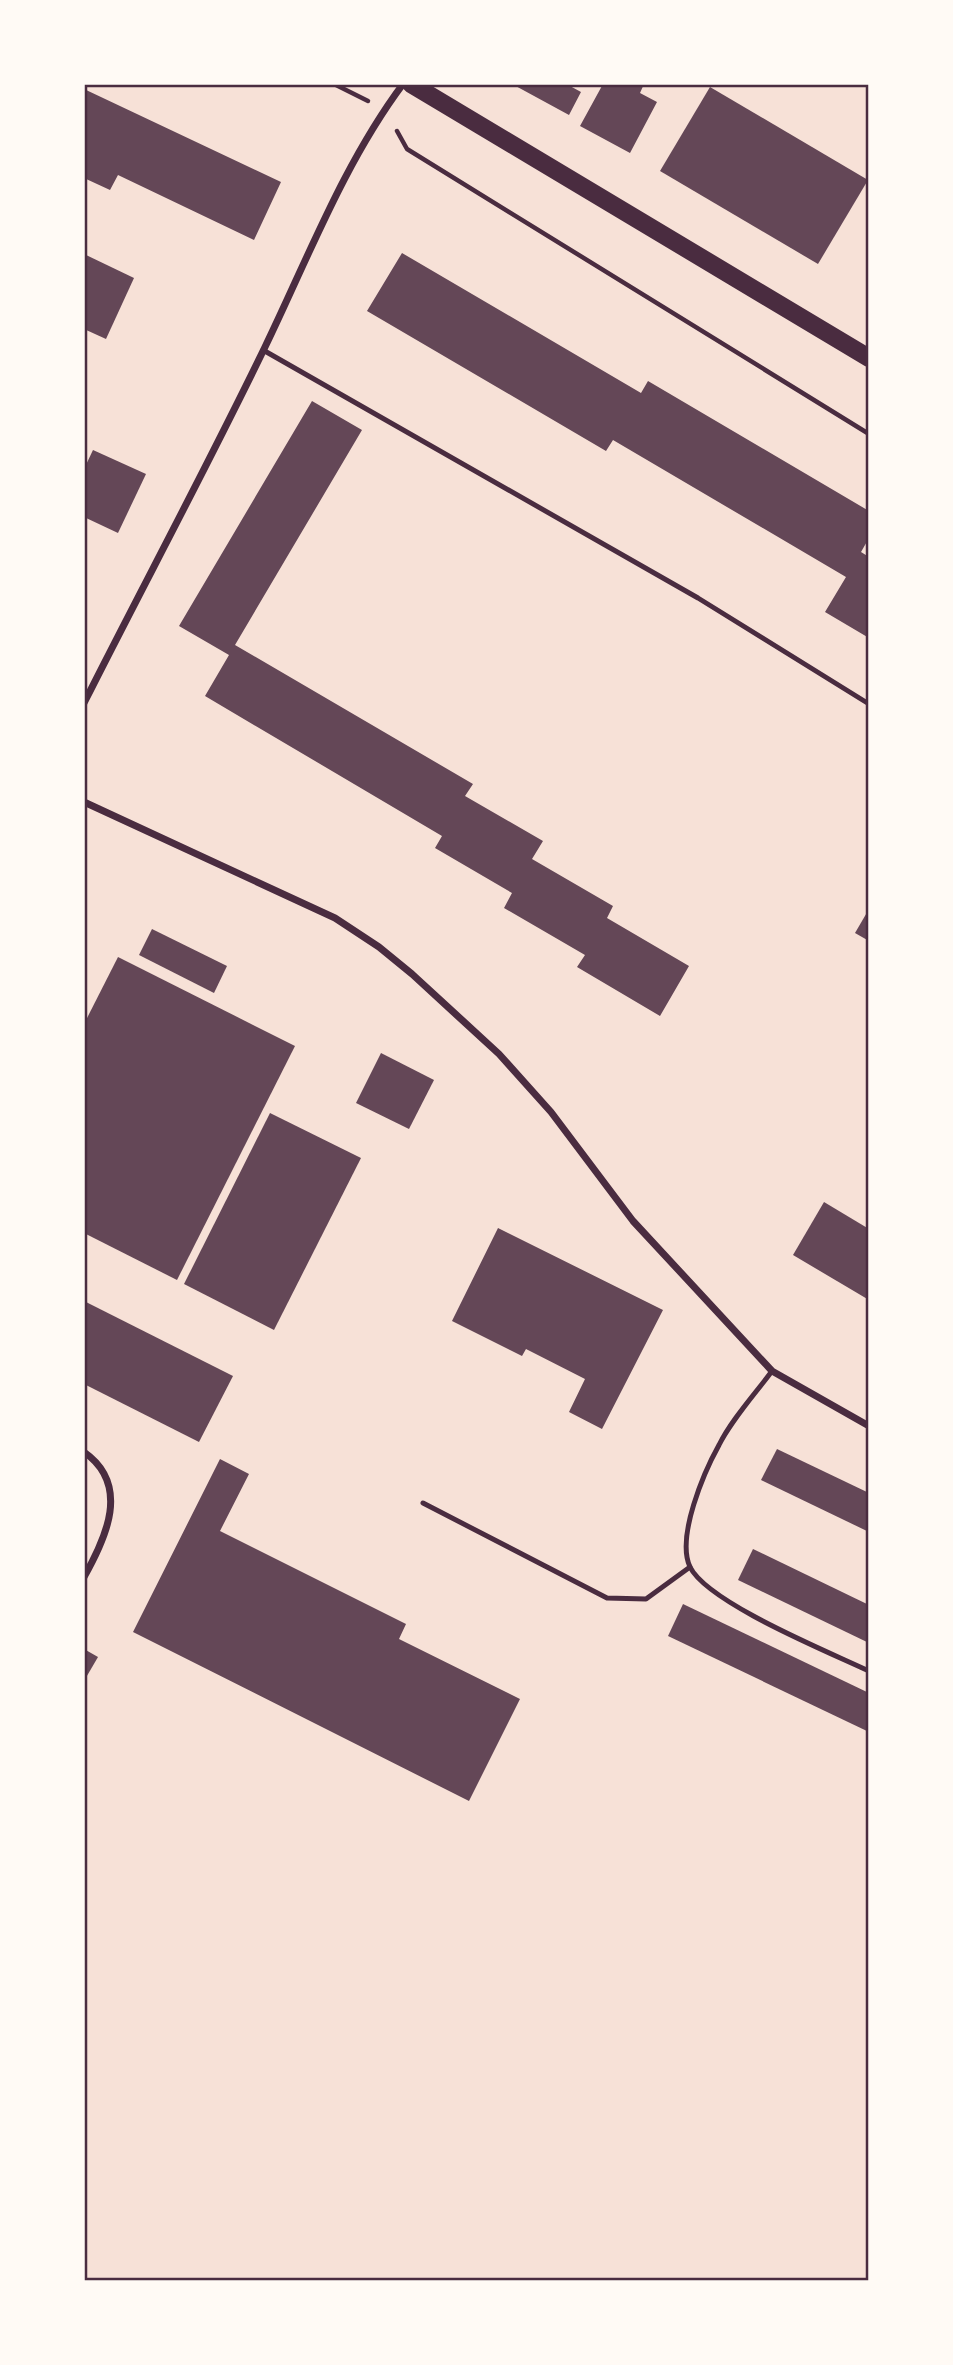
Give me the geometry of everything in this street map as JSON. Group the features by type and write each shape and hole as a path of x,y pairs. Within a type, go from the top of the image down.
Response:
{"main road":[{"path":"411,84 869,358"}],"street":[{"path":"84,703 263,350 350,169 384,110 403,84"},
{"path":"84,802 335,918 379,947 499,1054 551,1112 633,1221 772,1371 869,1426"},
{"path":"84,1452 92,1457 105,1476 111,1506 110,1522 100,1549 84,1577"}],"lane":[{"path":"263,350 698,598 869,704"},
{"path":"772,1371 719,1443 695,1501 688,1529 690,1567 704,1584 729,1603 869,1671"},
{"path":"424,1503 607,1598 646,1599 690,1567"}],"path":[{"path":"334,84 384,110 407,149 869,435"}],"building":[{"path":"512,84 571,84 570,86 581,92 569,115"},
{"path":"603,84 644,84 640,93 657,102 630,153 580,126"},
{"path":"710,87 868,180 818,264 660,171"},
{"path":"84,89 281,182 254,240 118,175 110,190 84,178"},
{"path":"402,253 641,393 648,381 869,511 869,538 861,552 869,557 869,638 825,612 846,577 613,440 606,451 367,311"},
{"path":"84,254 134,278 106,339 84,329"},
{"path":"312,401 362,430 235,645 473,784 465,796 543,841 532,859 613,906 607,918 689,966 660,1016 577,967 585,955 504,908 512,893 435,848 442,836 205,696 229,655 179,626"},
{"path":"93,450 146,474 118,533 84,517 84,469"},
{"path":"869,909 869,941 855,933"},
{"path":"152,929 227,966 214,993 139,955"},
{"path":"118,957 295,1046 177,1280 84,1233 84,1024"},
{"path":"381,1053 434,1080 409,1129 356,1103"},
{"path":"270,1113 361,1158 274,1330 184,1284"},
{"path":"824,1202 869,1229 869,1300 793,1255"},
{"path":"498,1228 663,1310 602,1429 569,1412 585,1379 526,1349 522,1356 452,1321"},
{"path":"84,1301 233,1376 199,1442 84,1384"},
{"path":"777,1449 869,1493 869,1532 761,1480"},
{"path":"220,1459 249,1474 220,1531 406,1624 399,1639 520,1699 469,1801 133,1632"},
{"path":"753,1549 869,1605 869,1643 738,1580"},
{"path":"683,1604 869,1693 869,1732 668,1636"},
{"path":"84,1649 98,1657 84,1681"}]}
